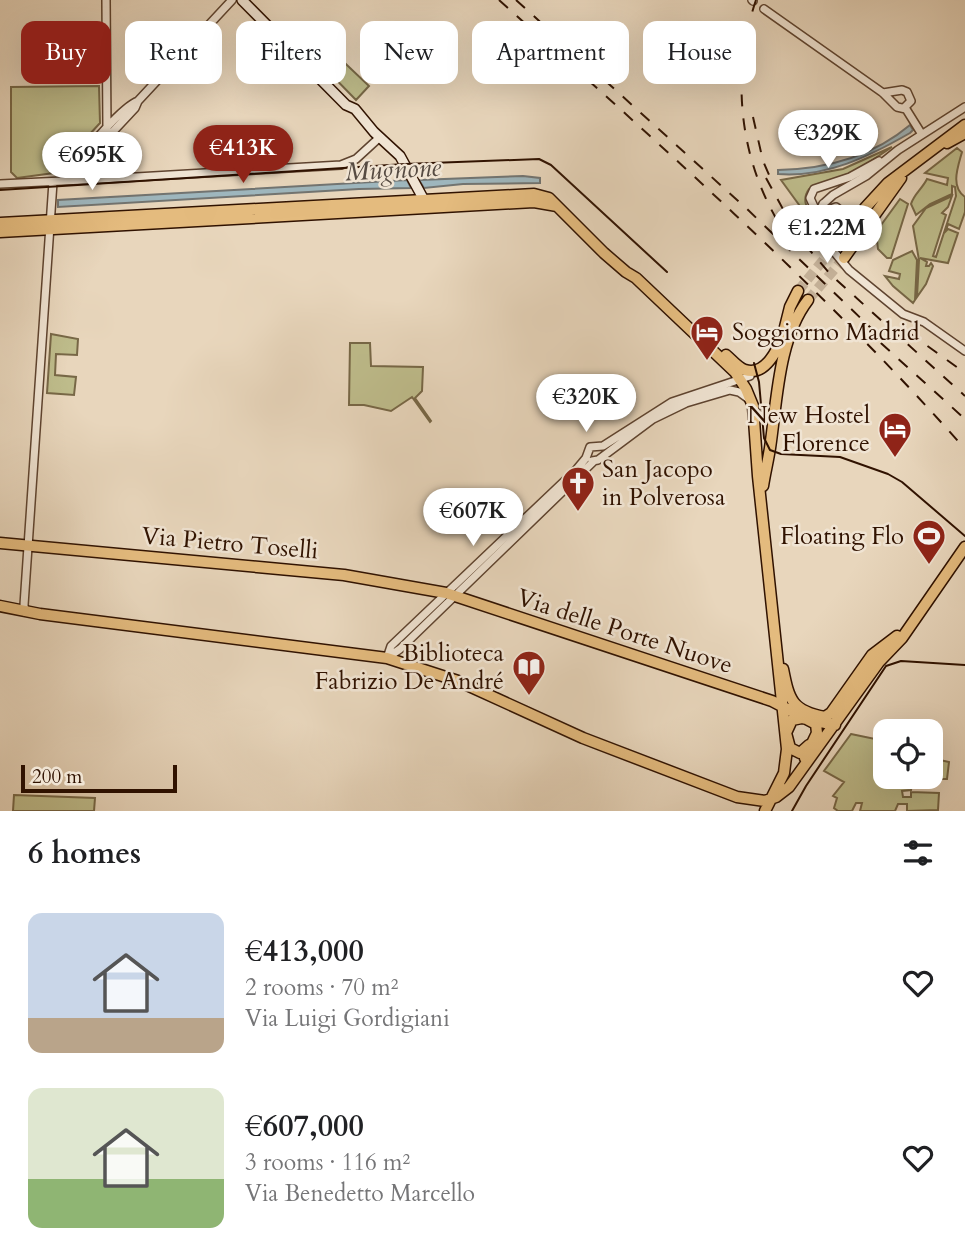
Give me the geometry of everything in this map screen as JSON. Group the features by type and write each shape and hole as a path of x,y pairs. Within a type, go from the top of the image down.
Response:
{"main road":[{"path":"243,0 400,156 421,195"},
{"path":"834,247 881,190 965,125"},
{"path":"927,153 965,133"},
{"path":"844,258 878,207 913,164"},
{"path":"0,223 421,195 539,194 548,197 625,272 636,278 746,375 746,389 753,406 786,736 785,770 765,811"},
{"path":"0,232 51,219 534,202 558,206"},
{"path":"746,375 768,364 780,343 790,307 798,291"},
{"path":"762,500 779,372 795,324 808,300"},
{"name":"Via Pietro Toselli","path":"0,542 344,575 450,594"},
{"path":"773,811 878,662 900,640 965,547"},
{"name":"Via delle Porte Nuove","path":"450,594 770,700 811,720 835,725"},
{"path":"0,606 25,612 387,658 458,681 583,738 737,797 757,801 782,793 794,780 815,736 817,727 811,720 792,720 786,736 790,748 804,751 815,736"},
{"path":"777,642 787,692 796,707 825,717 831,713 872,655 897,636 916,616"},
{"path":"737,797 759,811"}],"street":[{"path":"106,0 107,129"},
{"path":"84,180 92,172 89,164 91,156 232,0"},
{"path":"764,9 883,93 899,108 908,111 919,130"},
{"path":"883,93 902,90 909,93 911,101 908,111"},
{"path":"894,103 896,93"},
{"path":"53,182 75,165 131,103 138,101"},
{"path":"816,213 830,197 866,176 919,130 965,107"},
{"path":"2,184 341,165 356,159 377,134"},
{"path":"898,149 850,177 814,190 810,200 822,237 849,270 903,314 924,322 965,351"},
{"path":"75,165 82,162 89,164"},
{"path":"75,165 74,175 84,180"},
{"path":"25,612 53,182"},
{"path":"824,207 838,207 845,215 834,247"},
{"path":"387,658 400,649 450,594 569,478 590,447 599,447 667,405 746,375"},
{"path":"450,594 597,459 653,419 698,399 733,390 745,395 753,406"},
{"path":"597,459 602,452 599,447"},
{"path":"587,455 597,459"}],"shaded area":[{"path":"346,64 360,77 360,84 369,86 356,100 340,84 346,84"},
{"path":"99,86 100,123 54,173 17,178 11,172 11,87"},
{"path":"892,147 856,171 809,189 806,202 808,209 814,213 813,224 781,180 843,169"},
{"path":"957,148 962,152 956,182 960,193 965,197 965,212 959,229 948,224 946,231 948,229 958,233 948,263 920,258 927,262 926,266 931,263 933,266 917,297 919,260 913,226 926,208 952,196 948,207 942,213 946,215 933,256 936,257 956,196 955,187 952,186 952,194 930,204 916,215 911,204 927,179 947,185 948,178 925,173"},
{"path":"900,199 908,204 891,258 887,258 878,249 876,232"},
{"path":"912,251 917,260 913,303 885,276 899,279 900,274 889,271 893,260"},
{"path":"51,334 78,339 77,355 56,354 55,375 76,377 74,395 47,393"},
{"path":"350,343 370,343 371,366 423,367 422,391 415,398 431,421 412,397 391,411 364,405 349,405"},
{"path":"851,734 873,739 873,789 911,789 902,791 903,797 911,797 911,792 939,793 938,810 907,811 907,804 898,804 895,811 860,811 862,803 856,803 852,811 838,811 834,808 837,798 833,796 844,782 824,771"},
{"path":"943,761 949,762 947,779 943,779"},
{"path":"14,795 95,798 94,811 13,811"}],"water":[{"path":"910,125 913,130 910,133 847,164 813,173 778,174 778,170 814,167 848,159 880,145"},
{"path":"523,176 540,178 540,183 463,184 424,188 419,180"},
{"path":"407,180 411,188 58,207 58,200"}],"tunnel":[{"path":"798,291 834,247"},
{"path":"808,300 844,258"}],"tram line":[{"path":"0,190 405,164 539,159 551,165 667,272"},
{"path":"754,363 759,382 764,438 770,450 781,454 840,457 888,474 902,482 965,536"},
{"path":"792,811 886,666 901,661 965,665"}],"railway":[{"path":"499,0 797,274 965,449"},
{"path":"516,0 747,209 873,330"},
{"path":"756,0 747,31 743,63 744,126 761,187 792,243"},
{"path":"753,117 763,161 773,184"},
{"path":"766,178 799,232"},
{"path":"789,226 831,275 965,396"},
{"path":"863,327 965,419"},
{"path":"908,332 965,373"}],"place":[{"name":"Soggiorno Madrid","path":"707,362"},
{"name":"New Hostel Florence","path":"895,459"},
{"name":"San Jacopo in Polverosa","path":"578,513"},
{"name":"Floating Flo","path":"929,566"},
{"name":"Biblioteca Fabrizio De André","path":"529,697"}],"water label":[{"name":"Mugnone","path":"393,169"}]}
